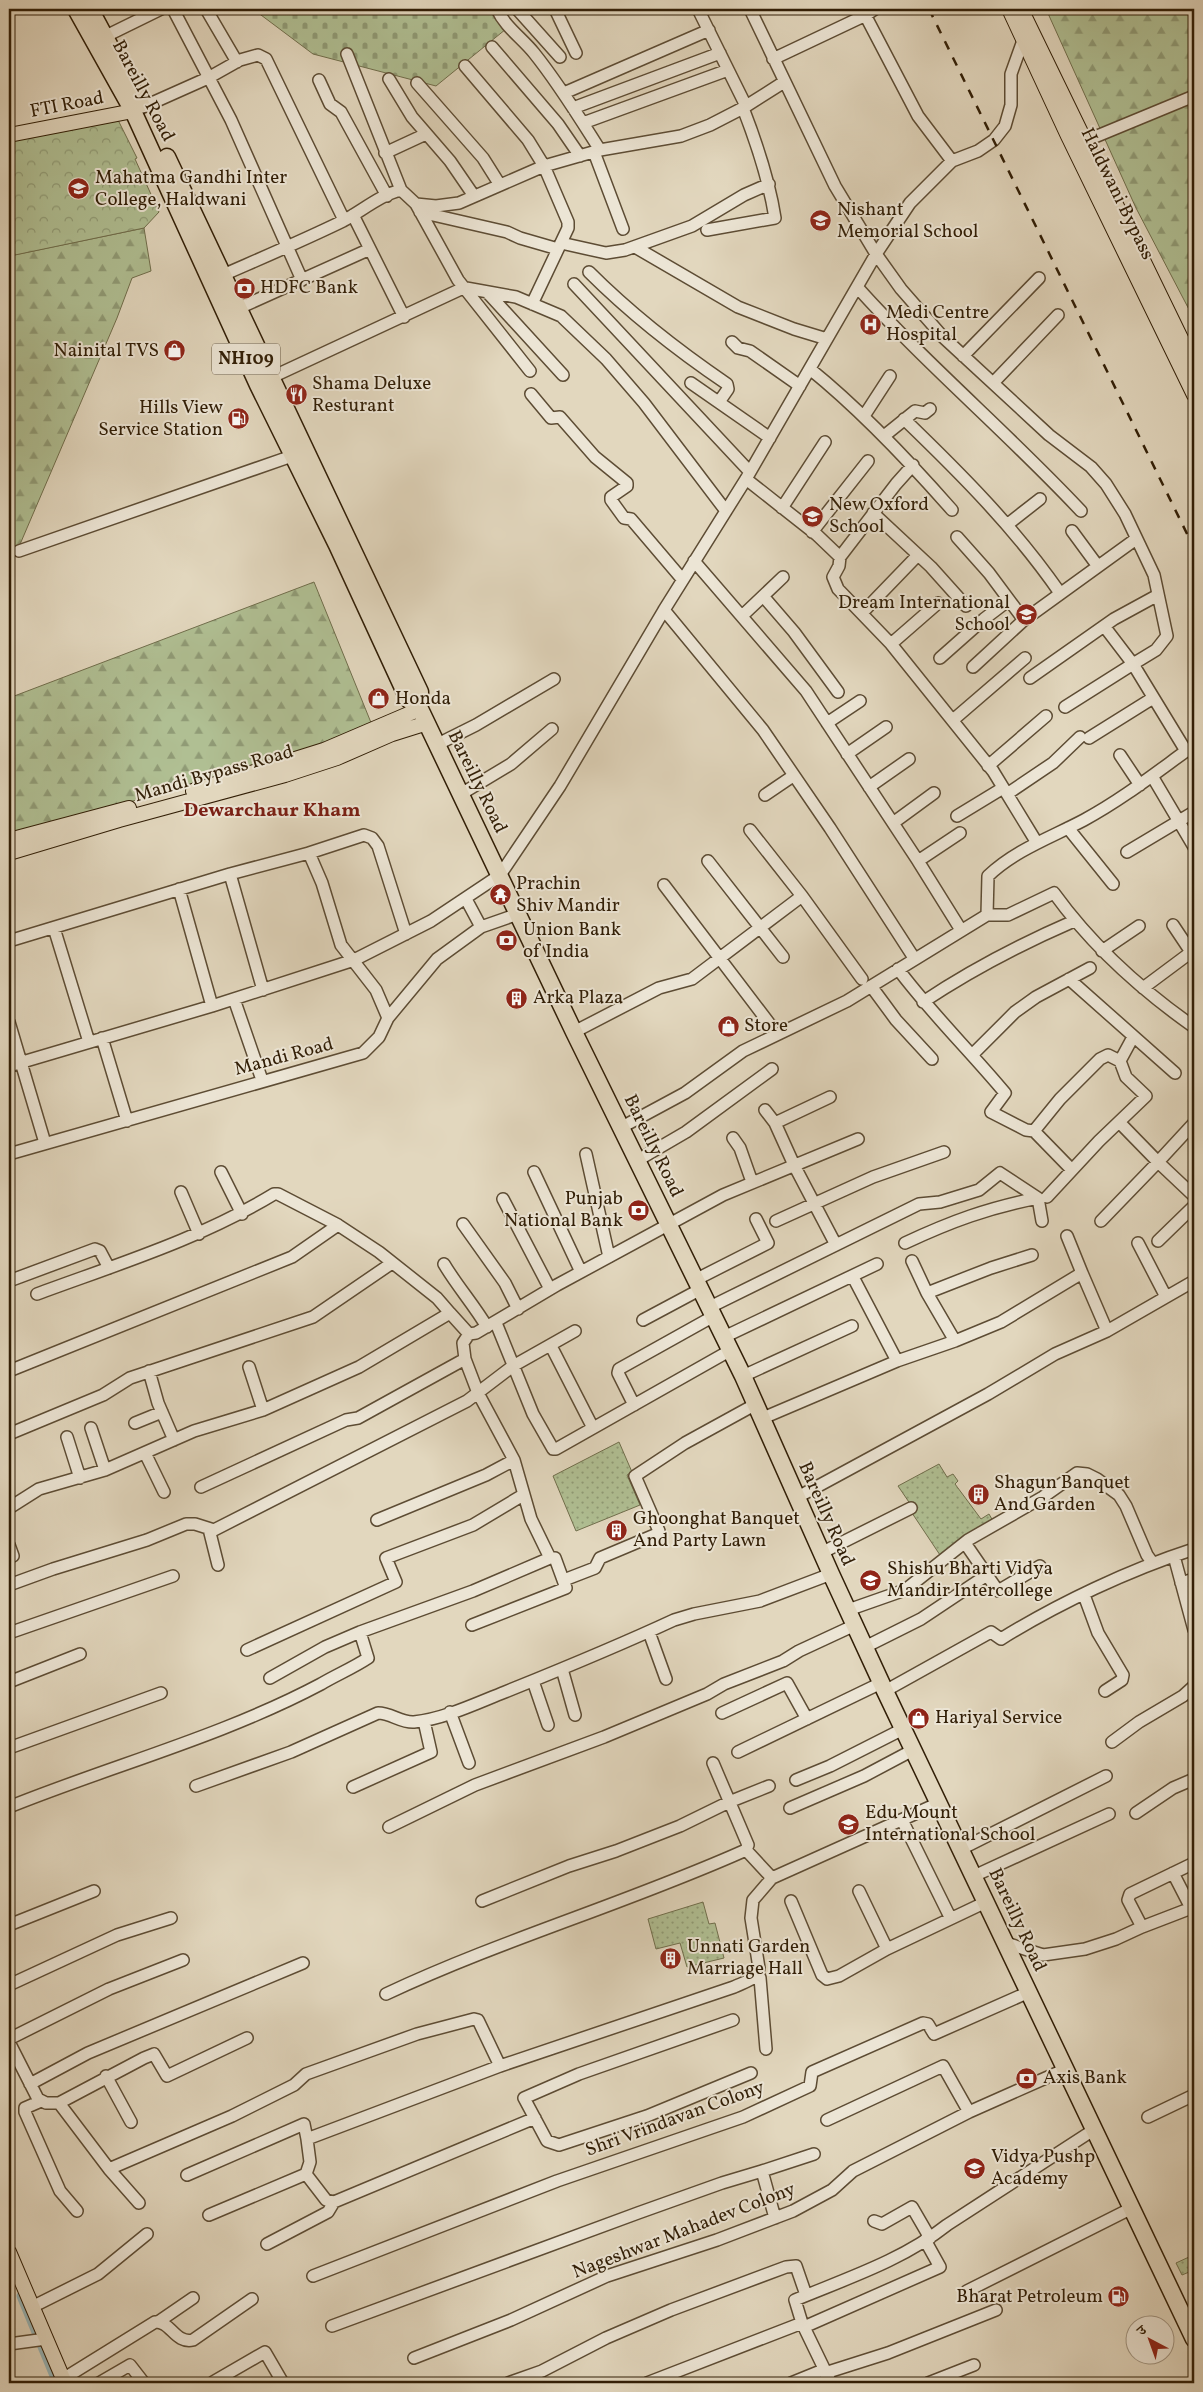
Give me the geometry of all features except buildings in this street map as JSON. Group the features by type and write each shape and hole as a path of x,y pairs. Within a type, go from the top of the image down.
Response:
{"highway":[{"name":"Bareilly Road","path":"76,9 138,109"},
{"name":"Bareilly Road","path":"90,9 106,36 264,382 420,692 422,712"},
{"name":"Bareilly Road","path":"217,277 239,308 292,456 338,544 408,698 422,712 438,744 574,1032 744,1376 830,1574 1194,2339"}],"main road":[{"name":"Haldwani Bypass","path":"1008,9 1027,33 1085,141 1194,365"},
{"name":"Haldwani Bypass","path":"1021,9 1027,33 1068,136 1194,395"},
{"name":"FTI Road","path":"9,135 138,109"},
{"name":"Mandi Bypass Road","path":"9,840 186,793 324,750 422,712"},
{"name":"Mandi Bypass Road","path":"9,853 119,820 284,775 337,758 392,734 422,712"},
{"path":"9,2252 32,2306 42,2340 64,2381"}],"street":[{"path":"106,36 161,9"},
{"path":"173,9 231,120 286,248 302,280"},
{"path":"206,9 237,62"},
{"path":"497,9 502,19 533,52 564,93 583,123 597,151 623,229"},
{"path":"516,9 560,57"},
{"path":"554,9 576,53"},
{"path":"698,9 744,107 758,145 775,218 707,230"},
{"path":"750,9 835,186 876,254 913,303 943,337 1049,435 1091,467 1106,484 1125,514 1154,575 1167,636 1156,650 1065,707"},
{"path":"773,59 868,11 918,116 952,161"},
{"path":"564,93 709,30"},
{"path":"9,1066 212,1006 354,960 431,921 500,875 560,786 682,579 748,476 876,254 910,203 952,161 978,150 994,140 1005,126 1011,105 1011,74 1027,33"},
{"path":"492,47 558,124 580,156"},
{"path":"573,108 720,53"},
{"path":"347,54 401,190 418,208 458,280 530,371"},
{"path":"138,109 208,78 253,55 266,59 348,218 370,249 404,317"},
{"path":"465,66 528,140 544,166 568,222 568,228 532,304"},
{"path":"583,123 728,70"},
{"path":"389,79 412,116 450,161 474,196"},
{"path":"319,80 330,104 341,112 387,196"},
{"path":"418,208 459,203 544,166 597,151 680,136 710,125 744,107 784,82"},
{"path":"417,84 483,158 500,185"},
{"path":"1085,141 1194,96"},
{"path":"385,153 426,134"},
{"path":"418,208 507,232 520,238 606,253 635,247 692,226 744,195 768,184"},
{"path":"217,277 286,248 401,190"},
{"path":"635,247 738,307 794,330 827,339"},
{"path":"239,308 370,249"},
{"path":"589,272 625,308 690,359 727,384 728,388 719,402"},
{"path":"964,356 1039,278"},
{"path":"574,284 748,476 782,508 840,557"},
{"path":"857,287 942,376 1041,468 1081,511"},
{"path":"264,382 466,288 516,297 561,316 606,359 687,456 726,511"},
{"path":"487,292 564,375"},
{"path":"993,383 1058,315"},
{"path":"732,342 738,348 750,351 800,386"},
{"path":"810,368 845,397 913,465 952,510"},
{"path":"864,416 890,376"},
{"path":"691,382 770,438"},
{"path":"531,394 552,418 560,417 595,457 627,483 627,486 611,497 611,500 623,517 631,519 682,579"},
{"path":"884,436 915,411 925,413 930,409"},
{"path":"904,419 963,475 1008,524 1060,593"},
{"path":"782,508 825,442"},
{"path":"19,551 292,456"},
{"path":"812,532 868,461"},
{"path":"913,465 840,557 839,566 833,577 838,589 891,644 988,766 1037,843"},
{"path":"1008,524 1040,498"},
{"path":"873,513 918,555 966,606"},
{"path":"1072,531 1098,565"},
{"path":"956,537 1024,620"},
{"path":"973,667 1024,620 1136,539"},
{"path":"862,613 918,555"},
{"path":"694,561 806,691 918,860 961,930"},
{"path":"742,616 783,577"},
{"path":"1030,678 1104,626 1158,595"},
{"path":"763,596 794,632 838,692"},
{"path":"940,658 984,619 1009,600"},
{"path":"891,644 938,602"},
{"path":"664,610 748,711 830,828 914,958"},
{"path":"987,915 988,876 998,866 1037,843 1068,828 1140,785 1190,748 1154,698 1133,664 1104,626"},
{"path":"952,720 1026,658"},
{"path":"438,744 476,725 554,679"},
{"path":"957,816 1053,763 1085,738 1154,698"},
{"path":"827,724 860,701"},
{"path":"988,766 1046,716"},
{"path":"847,754 886,727"},
{"path":"461,794 511,764 552,728"},
{"path":"1120,755 1140,785"},
{"path":"869,787 909,759"},
{"path":"765,795 793,776"},
{"path":"1152,776 1194,848"},
{"path":"893,824 934,793"},
{"path":"1127,852 1194,812"},
{"path":"1068,828 1113,884"},
{"path":"750,830 896,1020 932,1059"},
{"path":"918,860 960,832"},
{"path":"9,940 230,874 309,853 364,835 372,838 378,846 406,934"},
{"path":"309,853 322,883 341,945 376,990 388,1018"},
{"path":"708,861 783,957"},
{"path":"230,874 263,990"},
{"path":"664,885 772,1027"},
{"path":"179,889 212,1006"},
{"path":"622,1127 685,1093 743,1051 772,1035 812,1019 867,983 898,969 987,915 1008,915 1054,893 1074,921 1102,951 1143,988 1194,1027"},
{"path":"574,1032 659,988 689,981 762,929 802,896"},
{"path":"466,899 481,927"},
{"name":"Mandi Road","path":"9,1154 262,1080 362,1053 379,1037 388,1018 437,960 481,927 518,914"},
{"path":"923,1002 952,983 1025,942 1074,921"},
{"path":"1143,988 1193,951 1172,925"},
{"path":"1102,951 1139,926"},
{"path":"54,928 89,1042"},
{"path":"972,1055 1016,1012 1036,997 1090,968"},
{"path":"898,969 923,1002 1005,1093 991,1112 1026,1130 1034,1131 1072,1170"},
{"path":"1070,979 1175,1073"},
{"path":"234,999 262,1080"},
{"path":"9,1022 45,1143"},
{"path":"1120,1061 1133,1037"},
{"path":"102,1038 127,1121"},
{"path":"906,1244 951,1222 998,1206 1042,1197 1072,1170 1146,1096 1126,1077 1120,1061 1108,1055 1100,1059 1060,1099 1034,1131"},
{"path":"638,1160 686,1132 772,1069"},
{"path":"775,1122 830,1096"},
{"path":"765,1110 775,1122 794,1165 836,1245"},
{"path":"1119,1122 1194,1196"},
{"path":"1101,1221 1194,1123"},
{"path":"733,1138 740,1148 752,1182"},
{"path":"550,1558 531,1519 514,1460 478,1393 465,1359 463,1343 469,1334 491,1325 550,1289 723,1195 858,1139"},
{"path":"776,1221 873,1178 944,1152"},
{"path":"586,1154 609,1257"},
{"path":"221,1172 242,1214"},
{"path":"534,1172 581,1272"},
{"path":"634,1405 618,1374 619,1369 712,1312 836,1245 919,1204 940,1202 979,1190 1000,1173 1042,1197"},
{"path":"181,1192 199,1234"},
{"path":"37,1294 199,1234 242,1214 274,1194 278,1194 338,1225 380,1252 392,1264 437,1298 469,1334"},
{"path":"1042,1197 1042,1221"},
{"path":"504,1199 550,1289"},
{"path":"1158,1241 1194,1206"},
{"path":"643,1320 768,1243 756,1219"},
{"path":"463,1224 501,1278 518,1308"},
{"path":"9,1371 292,1257 338,1225"},
{"path":"1067,1236 1107,1331"},
{"path":"1138,1244 1166,1297"},
{"path":"9,1281 95,1249 100,1251 109,1268"},
{"path":"927,1293 991,1268 1032,1255"},
{"path":"912,1261 927,1293 955,1341"},
{"path":"9,1434 103,1395 130,1378 313,1317 392,1264"},
{"path":"444,1264 491,1325 513,1366 533,1414 553,1449 556,1450 634,1405 727,1343 877,1264"},
{"path":"564,1580 595,1568 600,1558 657,1534 659,1531 635,1476 685,1443 760,1411 955,1341 1002,1322 1082,1273"},
{"path":"853,1277 897,1361"},
{"path":"796,1498 988,1394 1055,1354 1107,1331 1194,1281"},
{"path":"9,1508 39,1489 105,1470 174,1440 237,1416 262,1410 359,1368 450,1313"},
{"path":"744,1376 852,1326"},
{"path":"9,1585 53,1569 147,1540 186,1524 195,1524 214,1530 467,1401 513,1366 575,1331"},
{"path":"551,1346 593,1428"},
{"path":"201,1487 346,1420 358,1418 465,1359"},
{"path":"249,1367 262,1410"},
{"path":"149,1371 162,1412 174,1440"},
{"path":"135,1423 162,1412"},
{"path":"91,1428 105,1470"},
{"path":"67,1438 80,1478"},
{"path":"145,1452 164,1492"},
{"path":"377,1520 477,1479 514,1460"},
{"path":"848,1610 905,1590 965,1543 1043,1497 1077,1473 1082,1472 1097,1479 1120,1495 1152,1562"},
{"path":"247,1650 291,1632 356,1599 396,1582 386,1558 473,1525 523,1495"},
{"path":"821,1553 910,1508"},
{"path":"210,1529 218,1565"},
{"path":"965,1543 998,1591 1040,1566"},
{"path":"9,1545 13,1556"},
{"path":"738,1752 807,1719 883,1687 991,1632 1001,1639 1036,1617 1152,1562 1194,1549"},
{"path":"1174,1556 1194,1630"},
{"path":"270,1678 325,1648 360,1632 473,1591 550,1558 556,1558 566,1586 564,1590 472,1625"},
{"path":"196,1786 291,1752 378,1713 387,1713 406,1722 424,1721 533,1681 694,1614 760,1601 830,1574"},
{"path":"865,1647 921,1619 987,1575"},
{"path":"9,1633 173,1576"},
{"path":"1181,1584 1194,1579"},
{"path":"1084,1595 1098,1633 1123,1675 1122,1680 1104,1691"},
{"path":"389,1827 475,1785 604,1737 707,1694 724,1684 783,1662 799,1651 855,1625"},
{"path":"9,1807 96,1773 155,1755 286,1703 368,1658 360,1632"},
{"path":"649,1632 666,1679"},
{"path":"9,1682 80,1654"},
{"path":"562,1669 576,1715"},
{"path":"533,1681 548,1724"},
{"path":"722,1713 787,1683 807,1719"},
{"path":"1112,1742 1139,1722 1183,1696 1194,1686"},
{"path":"9,1748 161,1693"},
{"path":"450,1712 468,1763"},
{"path":"353,1787 432,1752 424,1721"},
{"path":"796,1780 856,1754 903,1730"},
{"path":"790,1808 864,1776 913,1750"},
{"path":"714,1763 748,1846 746,1850"},
{"path":"961,1849 1106,1776"},
{"path":"1136,1814 1173,1788 1194,1779"},
{"path":"482,1901 561,1869 616,1851 680,1826 729,1802 770,1786"},
{"path":"766,2049 760,1978 758,1974 759,1968 751,1918 753,1900 772,1878 939,1803"},
{"path":"974,1876 1109,1814"},
{"path":"902,1820 950,1917"},
{"path":"746,1850 772,1878"},
{"path":"386,1994 445,1966 704,1869 746,1850"},
{"path":"1142,1927 1128,1900 1130,1894 1194,1863"},
{"path":"1006,1943 1044,1955 1085,1949 1116,1939 1193,1908 1173,1873"},
{"path":"9,1925 94,1891"},
{"path":"859,1891 887,1949"},
{"path":"791,1902 822,1975 827,1979 847,1972 950,1917 986,1902"},
{"path":"9,1985 117,1935 171,1918"},
{"path":"183,1960 109,1989 9,2041 38,2099 46,2103 59,2102 106,2076 154,2054 167,2076 247,2038"},
{"path":"30,2084 96,2050 303,1963"},
{"path":"307,2139 500,2066 734,1987 754,1978 758,1974"},
{"name":"Shri Vrindavan Colony","path":"314,2276 565,2178 743,2117 810,2086 812,2072 923,2023 928,2024 934,2034 1029,1992"},
{"path":"108,2169 232,2116 294,2085 306,2074 417,2034 474,2019 478,2020 500,2066"},
{"path":"734,2020 579,2074 524,2098 547,2141 559,2145 647,2116 751,2074"},
{"path":"827,2120 943,2066 969,2112"},
{"name":"Nageshwar Mahadev Colony","path":"414,2358 511,2320 606,2276 717,2240 775,2218 832,2190 853,2171 969,2112 1066,2069"},
{"path":"106,2076 131,2122"},
{"path":"1148,2117 1194,2095"},
{"path":"41,2100 25,2108 25,2112 60,2191 77,2210"},
{"path":"59,2102 108,2169 139,2202"},
{"path":"267,2244 328,2212 334,2202 535,2118"},
{"path":"186,2175 304,2124 310,2162 306,2174 209,2215"},
{"path":"826,2375 803,2325 795,2300 877,2267 928,2239 963,2214 1095,2129"},
{"path":"332,2326 722,2183 814,2154"},
{"path":"762,2171 775,2218"},
{"path":"306,2174 326,2200 334,2202"},
{"path":"647,2383 803,2325 940,2266 912,2207 882,2224 874,2220"},
{"path":"967,2291 1132,2208"},
{"path":"32,2306 98,2274 147,2234"},
{"path":"508,2383 542,2371 606,2338 671,2310 786,2267 796,2266 806,2295"},
{"path":"64,2381 193,2298"},
{"path":"158,2322 163,2323 182,2341 188,2341 252,2298"},
{"path":"792,2383 826,2375 888,2353 996,2310"},
{"path":"9,2344 42,2340"},
{"path":"213,2382 265,2352 283,2383"},
{"path":"99,2383 130,2365 144,2383"},
{"path":"928,2383 974,2365"}],"green space":[{"path":"246,9 493,9 506,29 436,86 313,54 257,12"},
{"path":"1046,9 1194,9 1194,319 1136,208"},
{"name":"Mahatma Gandhi Inter College, Haldwani","path":"118,120 137,158 135,159 159,212 144,228 15,255 9,227 9,141"},
{"path":"144,228 151,271 132,278 117,318 9,570 9,256"},
{"path":"314,582 374,730 234,774 9,834 9,698"},
{"path":"619,1442 632,1472 627,1475 640,1505 576,1531 553,1476"},
{"path":"939,1464 947,1477 953,1474 958,1481 955,1484 981,1519 989,1514 993,1521 940,1555 912,1513 915,1511 898,1486"},
{"path":"703,1902 709,1924 715,1923 724,1958 687,1967 680,1943 656,1949 648,1919"},
{"path":"1189,2257 1194,2270 1182,2275 1176,2263"}],"waterway":[{"path":"21,2296 57,2383"}],"railway":[{"path":"929,9 1194,548"}],"place":[{"name":"Mahatma Gandhi Inter College, Haldwani","path":"79,189"},
{"name":"Nishant Memorial School","path":"821,221"},
{"name":"HDFC Bank","path":"244,288"},
{"name":"Medi Centre Hospital","path":"870,324"},
{"name":"Nainital TVS","path":"175,351"},
{"name":"Shama Deluxe Resturant","path":"296,395"},
{"name":"Hills View Service Station","path":"239,419"},
{"name":"New Oxford School","path":"813,516"},
{"name":"Dream International School","path":"1026,614"},
{"name":"Honda","path":"379,699"},
{"name":"Prachin Shiv Mandir","path":"500,895"},
{"name":"Union Bank of India","path":"507,941"},
{"name":"Arka Plaza","path":"517,998"},
{"name":"Store","path":"728,1026"},
{"name":"Punjab National Bank","path":"639,1210"},
{"name":"Shagun Banquet And Garden","path":"978,1494"},
{"name":"Ghoonghat Banquet And Party Lawn","path":"617,1530"},
{"name":"Shishu Bharti Vidya Mandir Intercollege","path":"871,1580"},
{"name":"Hariyal Service","path":"919,1718"},
{"name":"Edu Mount International School","path":"849,1824"},
{"name":"Unnati Garden Marriage Hall","path":"671,1958"},
{"name":"Axis Bank","path":"1027,2078"},
{"name":"Vidya Pushp Academy","path":"975,2168"},
{"name":"Bharat Petroleum","path":"1119,2297"}],"district":[{"name":"Dewarchaur Kham","path":"272,811"}]}
